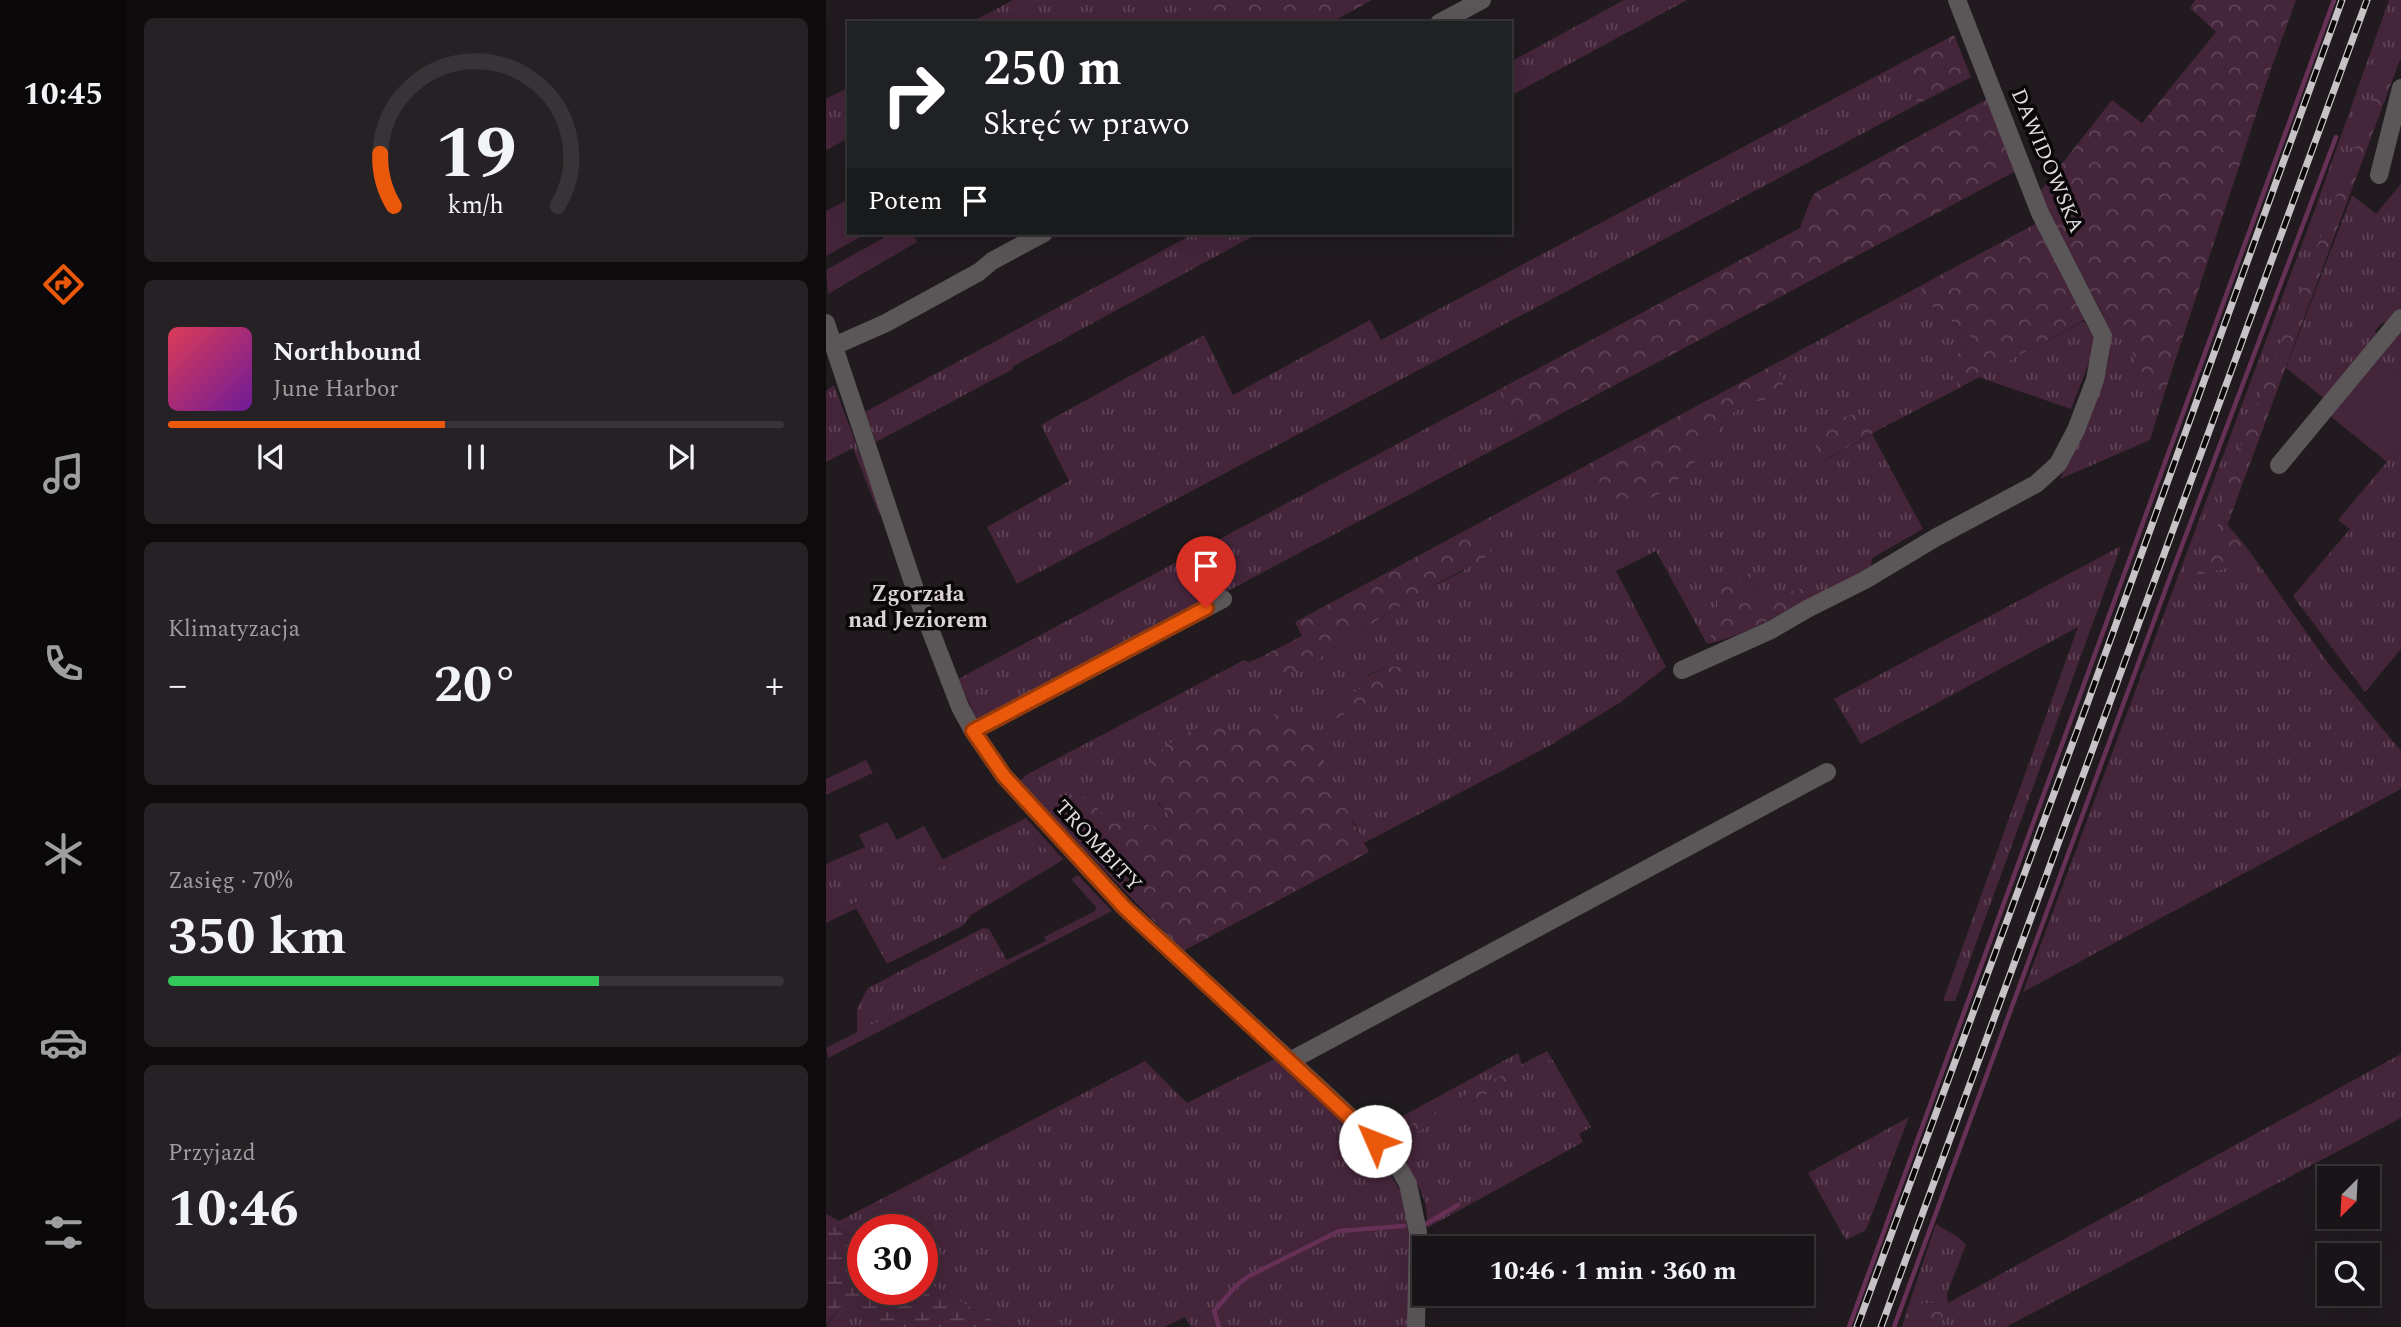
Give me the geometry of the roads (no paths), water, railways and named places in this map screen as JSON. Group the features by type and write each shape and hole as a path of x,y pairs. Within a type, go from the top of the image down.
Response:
{"street":[{"path":"1443,21 1482,0"},
{"name":"DAWIDOWSKA","path":"1682,670 1771,630 2036,484 2058,464 2068,448 2095,380 2103,336 2040,213 1957,0"},
{"path":"2379,175 2401,88"},
{"path":"834,346 898,317 1040,235"},
{"path":"2278,465 2401,318"},
{"name":"TROMBITY","path":"826,323 918,598 943,664 973,731 1004,776 1116,898 1375,1141 1400,1170 1408,1184 1418,1232 1416,1327"},
{"path":"973,731 1223,599"},
{"path":"1290,1061 1827,772"}],"waterway":[{"path":"1849,1327 2334,0"},
{"path":"1894,1327 2169,580 2336,137"},
{"path":"1426,1224 1458,1205"},
{"path":"1219,1327 1214,1311 1237,1285 1249,1276 1339,1231 1404,1226"}],"railway":[{"path":"1857,1327 2086,707 2342,0"},
{"path":"1881,1327 2367,0"}],"district":[{"name":"Zgorzała nad Jeziorem","path":"918,607"}]}
